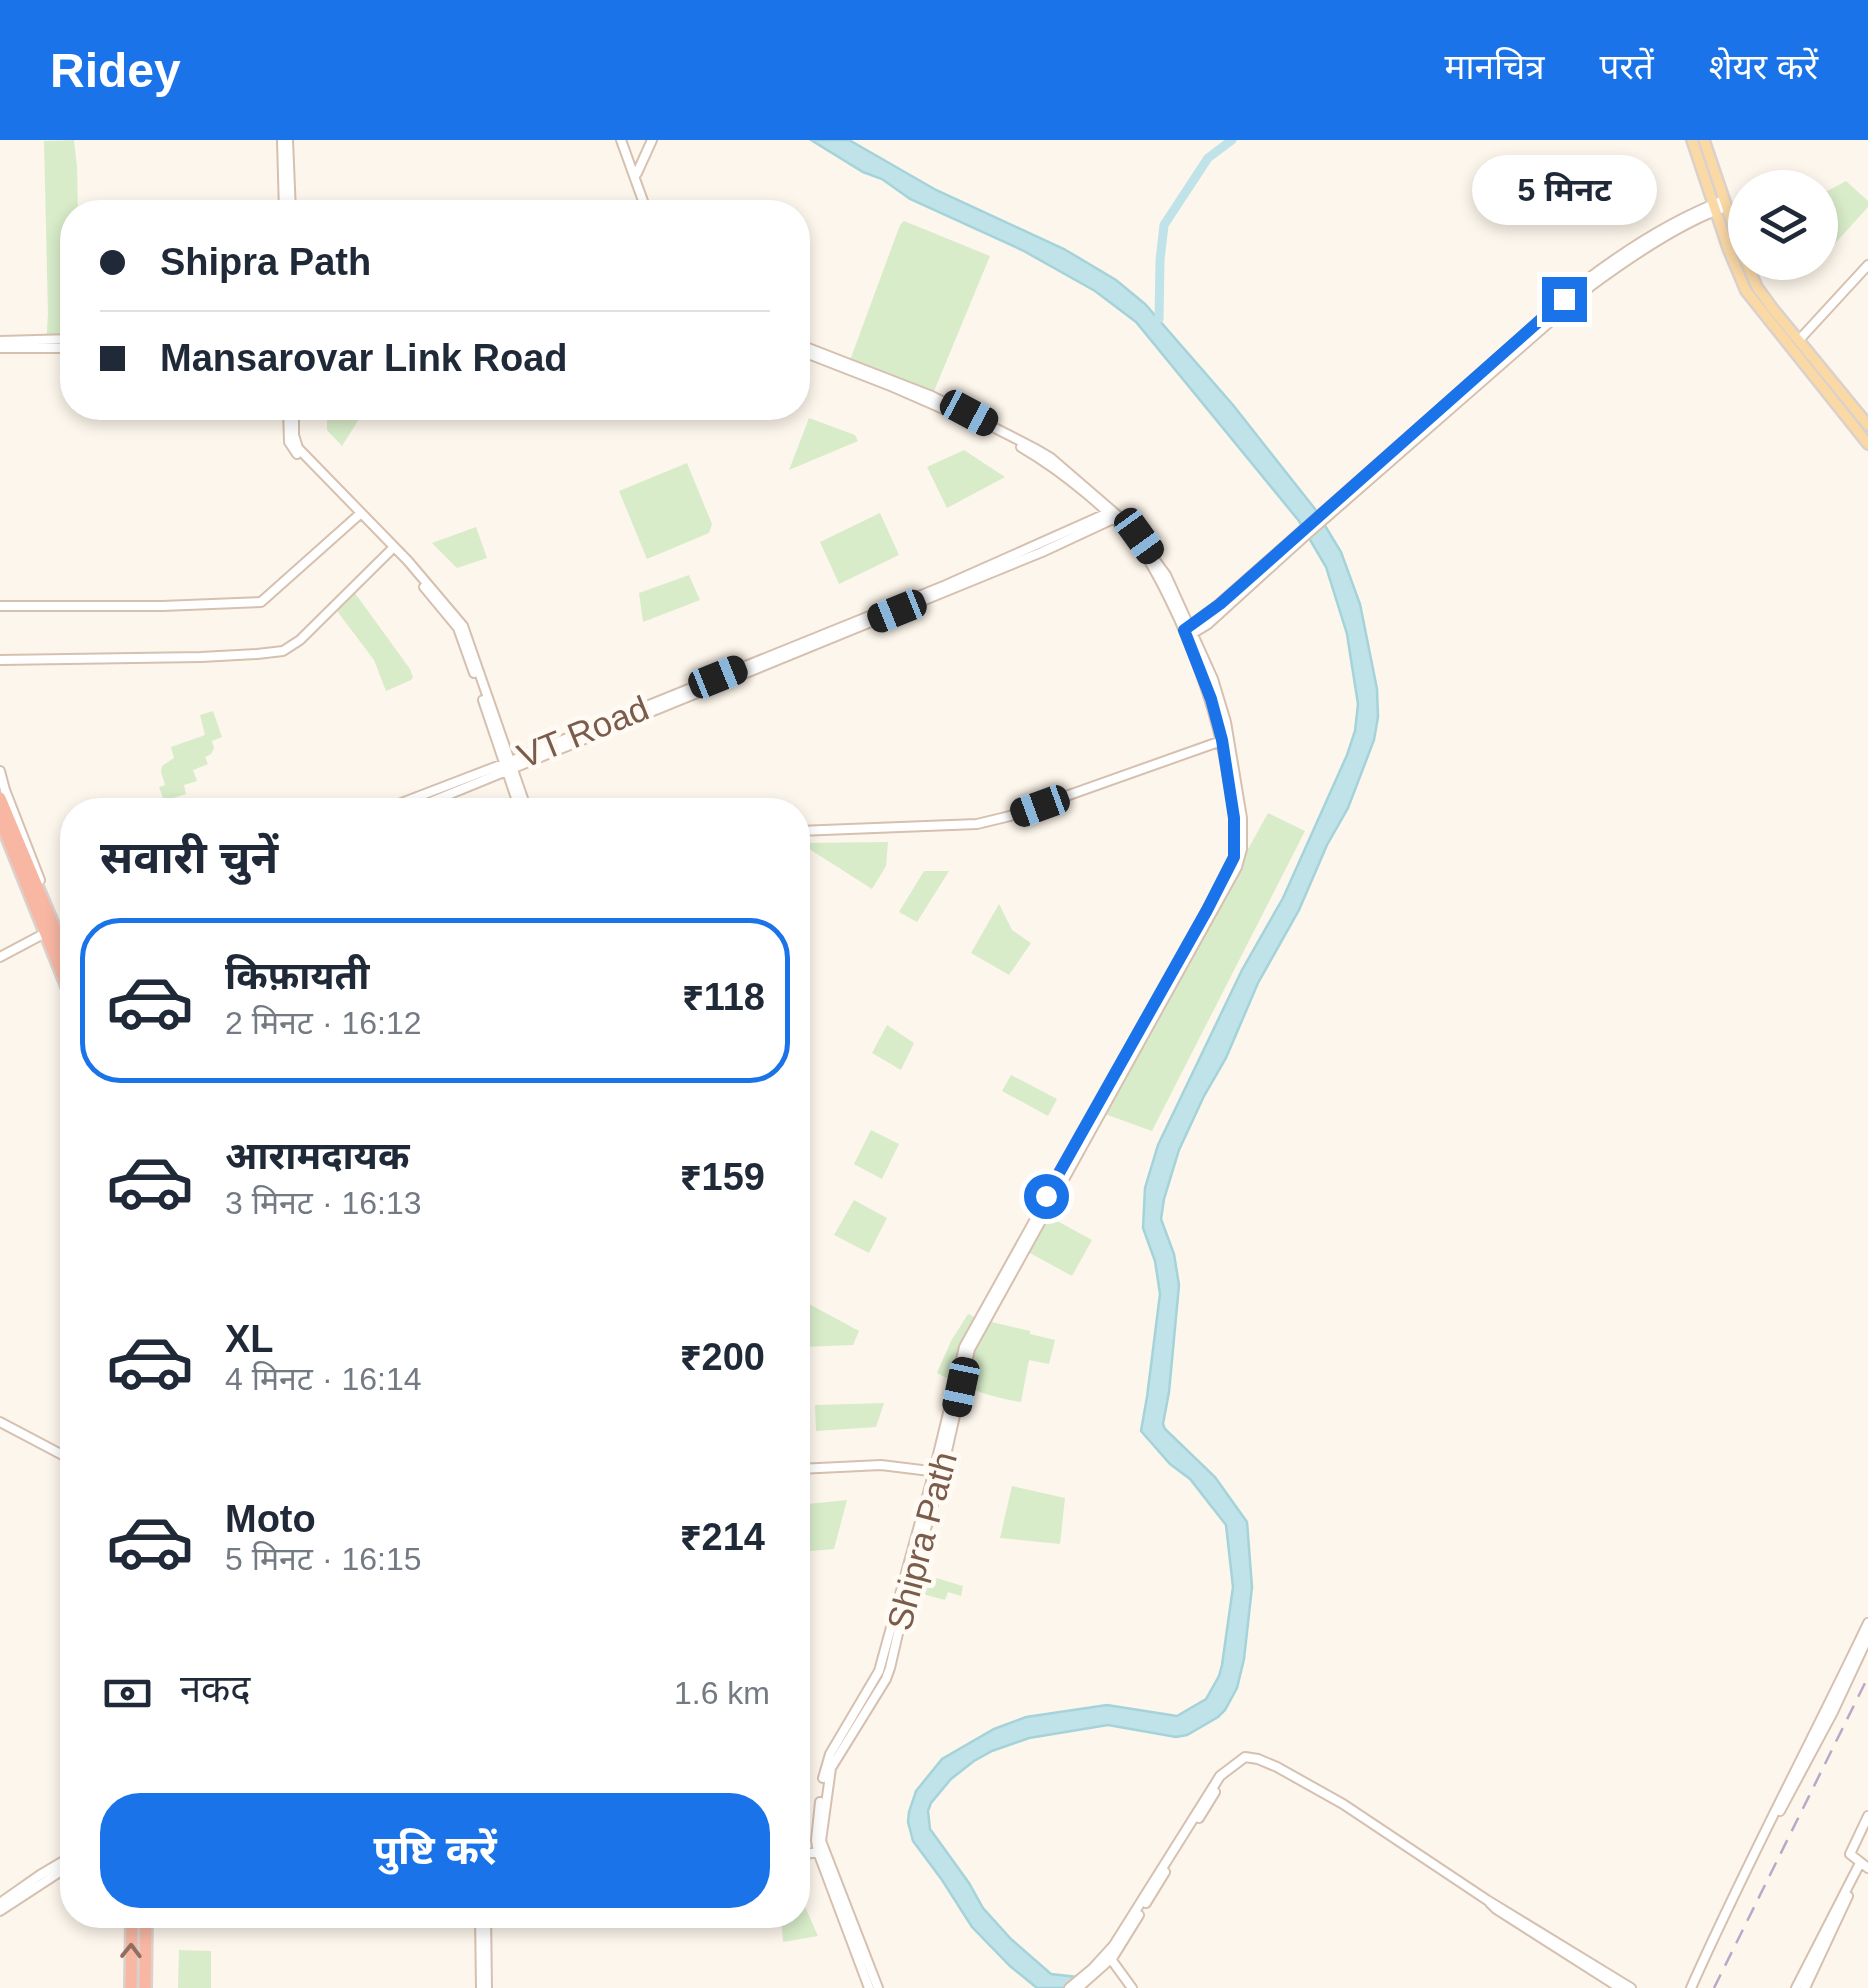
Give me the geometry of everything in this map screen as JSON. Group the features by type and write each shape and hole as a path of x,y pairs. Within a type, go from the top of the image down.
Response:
{"highway":[{"path":"0,798 50,931"},
{"path":"0,819 50,931 60,943"},
{"path":"131,1988 132,1928"},
{"path":"147,1988 148,1928"}],"main road":[{"path":"1692,140 1728,225"},
{"path":"1704,140 1736,271 1746,291 1868,444"},
{"path":"1754,280 1868,424"}],"street":[{"path":"286,140 288,200"},
{"path":"623,140 646,200"},
{"path":"623,140 645,200"},
{"path":"638,174 652,140"},
{"path":"1189,631 1207,620 1322,511 1602,278 1719,205"},
{"path":"1799,340 1868,266"},
{"path":"0,345 60,340"},
{"path":"0,345 60,348"},
{"name":"Shipra Path","path":"810,352 994,431 1048,463 1139,536 1161,566 1182,609 1226,740"},
{"path":"290,420 288,436 292,447 418,571 463,626 507,766"},
{"path":"359,514 458,628 519,798"},
{"path":"0,606 261,602 359,514"},
{"name":"Shipra Path","path":"869,1988 820,1852 831,1768 890,1668 970,1349 1241,859 1242,818 1219,694 1160,577 1113,515"},
{"name":"VT Road","path":"417,798 589,733 1113,515"},
{"path":"0,660 201,657 282,651 300,640 391,550"},
{"path":"1182,609 1207,620"},
{"path":"1200,650 1207,620"},
{"path":"810,830 977,824 1226,740"},
{"name":"VT Road","path":"436,798 507,766"},
{"path":"0,771 60,936"},
{"path":"0,957 50,931"},
{"path":"0,1422 60,1454"},
{"path":"810,1468 881,1465 938,1472"},
{"path":"1693,1988 1792,1773 1868,1624"},
{"path":"1693,1988 1868,1637"},
{"path":"1078,1988 1124,1942 1224,1774 1245,1758 1265,1762 1342,1804 1487,1900 1496,1910 1630,1988"},
{"path":"1864,1865 1850,1854 1868,1816"},
{"path":"810,1853 820,1852"},
{"name":"Shipra Path","path":"820,1852 842,1894 878,1988"},
{"path":"0,1907 60,1863"},
{"path":"1796,1988 1864,1865"},
{"path":"1805,1988 1864,1865"},
{"path":"0,1907 60,1871"},
{"path":"483,1928 484,1988"},
{"path":"1533,1929 1620,1988"},
{"path":"1109,1957 1132,1988"},
{"path":"1070,1988 1095,1970"}],"green space":[{"path":"74,140 77,167 78,200 60,200 60,348 46,348 44,141"},
{"path":"1846,181 1868,201 1868,207 1838,240 1838,185"},
{"path":"904,221 990,256 932,396 849,363"},
{"path":"810,418 855,435 858,441 789,470"},
{"path":"327,420 358,420 342,446 327,430"},
{"path":"964,450 1005,477 947,508 927,467"},
{"path":"687,463 712,524 709,533 647,559 619,491"},
{"path":"880,513 899,555 839,584 820,542"},
{"path":"476,527 487,558 457,568 432,543"},
{"path":"689,575 700,600 643,622 639,593"},
{"path":"352,589 410,669 411,680 386,691 374,660 334,607"},
{"path":"213,711 222,737 212,741 214,748 205,757 208,764 193,770 197,781 184,785 186,794 163,798 159,787 165,785 162,766 174,758 171,747 205,735 200,715"},
{"path":"1268,813 1305,831 1152,1131 1102,1113"},
{"path":"888,842 886,866 872,889 810,849 810,843"},
{"path":"924,871 949,871 917,922 899,912"},
{"path":"999,904 1012,930 1031,943 1009,975 971,953"},
{"path":"887,1025 914,1043 901,1070 872,1053"},
{"path":"1011,1075 1057,1099 1048,1116 1002,1091"},
{"path":"871,1130 899,1144 882,1179 854,1164"},
{"path":"854,1200 887,1218 869,1253 834,1235"},
{"path":"1048,1216 1092,1240 1072,1276 1028,1252"},
{"path":"810,1304 859,1331 853,1345 810,1347"},
{"path":"968,1314 1055,1340 1049,1364 1029,1360 1021,1402 978,1391 937,1373"},
{"path":"884,1403 876,1427 816,1431 815,1405"},
{"path":"1012,1486 1065,1498 1060,1544 1000,1538"},
{"path":"847,1500 834,1549 810,1551 810,1504"},
{"path":"916,1572 963,1586 961,1596 948,1592 945,1600 911,1591"},
{"path":"810,1918 818,1936 783,1942 782,1928 810,1928"},
{"path":"179,1950 211,1951 211,1988 178,1988"}],"water":[{"path":"811,140 849,140 936,190 1064,249 1116,280 1145,304 1233,405 1315,509 1341,552 1360,604 1377,689 1374,740 1348,808 1299,910 1258,983 1226,1058 1179,1150 1161,1219 1174,1254 1179,1285 1163,1424 1215,1477 1247,1522 1252,1587 1237,1688 1218,1717 1187,1735 1176,1737 1108,1725 1029,1738 992,1751 951,1779 928,1811 930,1829 983,1908 1051,1974 1077,1977 1082,1988 1037,1988 1010,1966 972,1927 913,1841 909,1812 916,1791 942,1759 994,1729 1026,1717 1107,1705 1177,1716 1206,1699 1219,1676 1233,1587 1226,1525 1190,1479 1170,1464 1141,1431 1160,1294 1155,1261 1143,1228 1145,1188 1158,1145 1242,970 1283,898 1347,755 1358,704 1347,634 1326,567 1299,521 1136,322 1095,291 1022,250 910,199"}],"waterway":[{"path":"1159,319 1164,225 1208,158 1232,140"}],"railway":[{"path":"1714,1988 1868,1677"}],"route":[{"path":"1046,1196 1234,857 1236,833 1222,740 1184,630 1220,604 1564,299"}]}
